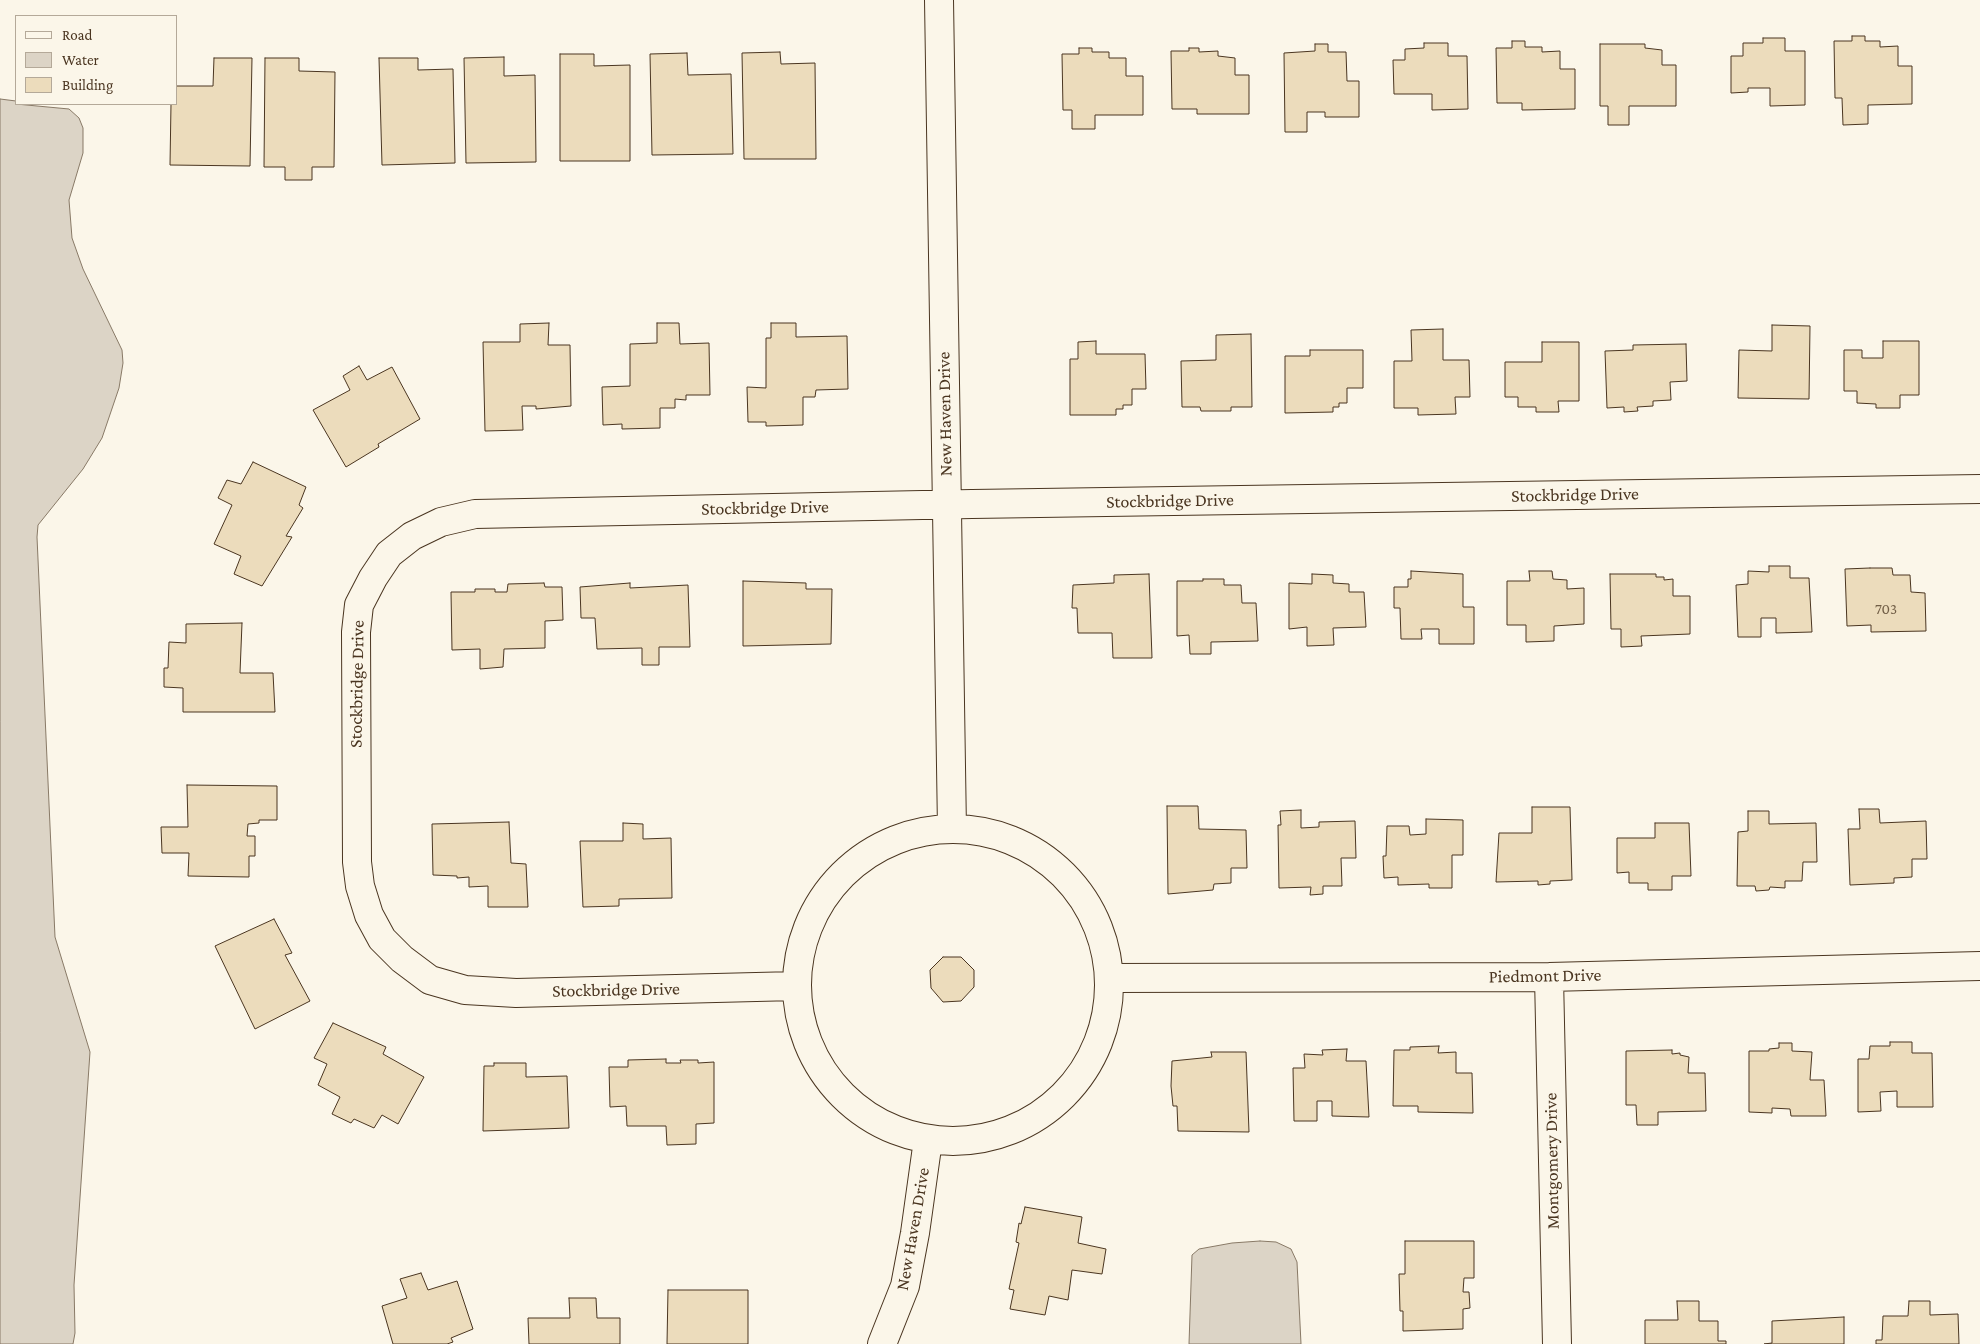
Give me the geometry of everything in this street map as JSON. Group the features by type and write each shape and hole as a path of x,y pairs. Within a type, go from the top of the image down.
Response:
{"street":[{"name":"New Haven Drive","path":"939,0 952,829"},
{"name":"Stockbridge Drive","path":"796,986 516,993 474,990 430,980 402,959 382,939 369,915 360,886 357,862 356,632 360,604 373,578 389,554 412,536 440,522 475,514 947,504 1980,489"},
{"path":"952,829 982,832 1010,840 1037,853 1061,872 1080,894 1095,920 1105,948 1110,978 1108,999 1100,1035 1076,1078 1054,1105 1026,1124 995,1136 962,1142 928,1140 893,1130 860,1112 834,1087 813,1057 800,1022 796,986 801,948 812,916 832,887 856,863 885,845 918,833 952,829"},
{"name":"Piedmont Drive","path":"1110,978 1549,977 1980,966"},
{"name":"Montgomery Drive","path":"1549,977 1557,1344"},
{"name":"New Haven Drive","path":"882,1344 905,1286 915,1233 928,1140"}],"water":[{"path":"0,99 15,101 15,105 69,109 79,118 83,128 83,153 69,200 72,238 83,269 122,350 123,363 119,388 102,438 83,469 38,525 37,537 55,937 90,1052 74,1285 75,1333 73,1344 0,1344"},
{"path":"1276,1242 1291,1249 1297,1262 1301,1344 1189,1344 1192,1255 1199,1249 1232,1243"}],"building":[{"path":"1852,36 1865,36 1865,41 1880,41 1880,47 1898,46 1898,66 1912,66 1912,104 1868,105 1868,124 1843,125 1842,98 1835,98 1834,41 1852,41"},
{"path":"1763,38 1785,38 1785,51 1805,51 1805,105 1770,106 1770,88 1748,88 1748,92 1731,93 1731,56 1743,56 1743,43 1763,43"},
{"path":"1512,41 1525,41 1525,47 1542,47 1542,52 1560,51 1560,69 1575,69 1575,109 1522,110 1522,103 1497,103 1496,48 1512,48"},
{"path":"1424,43 1448,43 1448,56 1467,56 1468,109 1432,110 1432,94 1394,94 1393,60 1405,60 1405,49 1424,48"},
{"path":"1315,44 1328,44 1328,52 1346,52 1347,81 1359,81 1359,117 1325,117 1325,112 1307,112 1307,132 1285,132 1284,53 1315,51"},
{"path":"1600,44 1645,44 1645,48 1662,50 1662,65 1676,65 1676,106 1629,106 1629,125 1608,125 1608,106 1600,106"},
{"path":"1079,48 1092,48 1092,52 1109,52 1109,58 1126,58 1126,76 1143,76 1143,115 1095,115 1095,129 1072,129 1072,110 1063,110 1062,54 1079,54"},
{"path":"1189,48 1199,48 1199,52 1218,51 1218,56 1235,58 1235,75 1249,75 1249,114 1197,114 1197,109 1172,109 1171,51 1189,51"},
{"path":"780,52 781,64 815,63 816,159 744,159 742,53"},
{"path":"687,53 688,75 731,74 733,154 652,155 650,54"},
{"path":"560,54 594,54 594,66 630,65 630,161 560,161"},
{"path":"504,57 504,76 535,75 536,162 466,163 464,58"},
{"path":"214,58 252,58 250,166 170,165 171,105 178,105 178,86 213,86"},
{"path":"265,58 299,58 299,71 335,72 334,167 312,167 312,180 285,180 285,167 264,167"},
{"path":"379,58 418,58 418,70 453,69 455,163 382,165"},
{"path":"549,323 548,345 570,345 571,406 536,409 536,406 522,406 523,430 485,431 483,342 520,342 520,324"},
{"path":"657,323 679,323 680,344 709,343 710,395 686,395 686,400 675,399 675,408 660,408 660,428 622,429 622,424 603,425 602,387 630,386 630,344 657,343"},
{"path":"771,323 796,323 796,337 847,336 848,389 816,390 815,397 803,397 803,425 766,426 766,422 748,422 747,387 766,388 766,338 771,338"},
{"path":"1772,325 1810,326 1809,399 1738,398 1739,350 1772,351"},
{"path":"1443,329 1443,360 1469,360 1470,397 1455,397 1456,414 1418,415 1418,408 1394,408 1394,361 1412,361 1411,330"},
{"path":"1251,334 1252,407 1231,407 1231,411 1201,411 1200,407 1182,407 1181,361 1216,360 1216,335"},
{"path":"1096,341 1096,354 1145,354 1146,389 1132,389 1132,405 1123,405 1123,409 1116,409 1116,415 1070,415 1070,359 1078,359 1078,342"},
{"path":"1883,341 1919,341 1919,395 1900,395 1900,408 1876,408 1876,404 1857,403 1857,391 1844,391 1844,350 1862,350 1862,358 1883,358"},
{"path":"1542,342 1579,342 1579,401 1558,401 1559,412 1536,412 1536,407 1518,407 1518,397 1505,397 1505,362 1542,362"},
{"path":"1686,344 1687,381 1670,382 1671,400 1653,401 1653,406 1637,407 1638,411 1624,412 1624,407 1607,408 1605,351 1633,350 1633,345"},
{"path":"1310,350 1363,350 1363,388 1347,388 1347,403 1339,403 1339,407 1333,407 1333,412 1285,413 1285,356 1310,356"},
{"path":"359,366 367,380 392,367 420,419 378,444 379,447 346,467 313,410 350,390 343,376"},
{"path":"253,462 306,487 299,505 303,508 286,536 292,537 262,586 234,574 241,556 214,544 232,505 218,498 227,480 241,484"},
{"path":"1769,566 1790,566 1790,578 1809,578 1812,632 1776,633 1776,618 1761,618 1761,637 1738,637 1736,585 1748,584 1748,571 1769,572"},
{"path":"1892,568 1893,575 1910,575 1911,592 1925,593 1926,631 1871,632 1871,625 1847,626 1845,569"},
{"path":"1411,571 1463,574 1463,607 1474,607 1474,644 1439,644 1439,629 1421,629 1422,639 1401,639 1400,608 1394,608 1394,587 1408,587"},
{"path":"1529,571 1552,571 1553,579 1567,580 1567,589 1584,588 1584,624 1554,626 1554,641 1526,642 1526,625 1507,625 1507,581 1530,581"},
{"path":"1149,574 1152,658 1113,658 1112,633 1078,633 1077,608 1072,608 1073,585 1114,583 1114,575"},
{"path":"1312,574 1333,575 1333,583 1349,584 1349,592 1364,592 1366,627 1333,628 1334,645 1307,646 1307,627 1289,629 1289,583 1312,584"},
{"path":"1610,574 1656,574 1656,577 1664,577 1664,580 1673,579 1673,596 1690,596 1690,634 1641,636 1642,646 1621,647 1621,629 1611,629"},
{"path":"1203,579 1224,579 1224,585 1241,585 1242,603 1256,603 1258,641 1211,642 1211,654 1190,654 1189,635 1177,636 1177,581 1203,581"},
{"path":"743,581 806,583 806,589 832,589 831,644 743,646"},
{"path":"544,583 545,587 562,587 563,620 545,621 545,648 504,649 503,667 480,669 480,649 452,650 451,592 475,592 475,589 495,589 495,592 507,592 508,584"},
{"path":"630,583 630,588 688,585 690,647 659,647 659,665 642,665 642,648 597,649 595,618 581,618 580,587"},
{"path":"242,623 240,673 273,673 275,712 183,712 183,688 164,687 164,668 168,668 169,642 186,643 186,624"},
{"path":"187,785 277,786 277,820 259,820 259,823 248,824 247,836 255,836 255,856 249,856 249,877 188,876 189,853 162,853 161,827 188,827"},
{"path":"1167,806 1198,806 1199,829 1246,830 1247,868 1231,868 1231,883 1214,884 1213,890 1168,894"},
{"path":"1532,807 1570,807 1572,880 1550,881 1550,884 1538,885 1538,881 1496,882 1499,833 1532,833"},
{"path":"1859,809 1879,809 1880,823 1926,821 1927,859 1912,859 1912,877 1894,878 1894,883 1850,885 1848,829 1860,829"},
{"path":"1301,810 1301,828 1319,827 1319,822 1355,821 1356,858 1341,858 1342,886 1323,886 1323,894 1310,895 1311,887 1279,888 1278,825 1281,825 1280,811"},
{"path":"1748,811 1769,811 1769,824 1816,823 1817,862 1803,862 1802,881 1785,881 1785,888 1770,887 1769,890 1756,891 1755,886 1737,886 1738,832 1748,831"},
{"path":"1426,819 1463,820 1463,855 1452,855 1452,888 1429,888 1429,884 1398,885 1398,877 1384,878 1383,856 1386,856 1387,826 1409,826 1410,835 1426,834"},
{"path":"509,822 511,863 526,864 528,907 488,907 488,886 469,887 469,877 457,878 457,876 433,875 432,824"},
{"path":"623,823 643,824 643,839 671,838 672,898 619,899 619,906 583,907 580,841 623,841"},
{"path":"1655,823 1689,823 1691,876 1672,876 1672,890 1648,890 1648,883 1629,883 1629,872 1617,873 1617,838 1655,838"},
{"path":"274,919 292,953 285,955 310,1001 255,1029 215,946"},
{"path":"943,957 961,957 974,970 974,987 961,1001 943,1002 931,988 930,970"},
{"path":"333,1023 386,1047 383,1054 424,1077 398,1124 382,1115 374,1128 354,1119 351,1123 332,1114 340,1097 318,1085 327,1064 314,1058"},
{"path":"1890,1042 1912,1042 1912,1053 1932,1053 1933,1107 1897,1107 1897,1091 1880,1092 1881,1111 1858,1112 1858,1059 1869,1059 1870,1046 1890,1046"},
{"path":"1779,1043 1792,1043 1792,1051 1812,1052 1810,1080 1824,1080 1826,1116 1791,1116 1790,1109 1772,1108 1772,1113 1749,1112 1749,1051 1769,1051 1769,1049 1779,1048"},
{"path":"1439,1046 1438,1053 1456,1052 1456,1073 1472,1073 1473,1113 1418,1112 1418,1106 1393,1106 1394,1050 1410,1050 1410,1047"},
{"path":"1347,1049 1346,1061 1366,1061 1369,1117 1332,1116 1332,1101 1317,1101 1317,1121 1294,1121 1293,1068 1305,1068 1304,1054 1323,1055 1322,1050"},
{"path":"1672,1050 1672,1054 1680,1053 1680,1055 1689,1057 1688,1073 1705,1073 1706,1111 1658,1112 1658,1125 1637,1125 1636,1105 1626,1105 1626,1051"},
{"path":"1211,1052 1246,1052 1249,1132 1178,1131 1177,1106 1173,1106 1171,1086 1172,1061 1212,1057"},
{"path":"666,1059 666,1063 681,1063 680,1060 698,1060 698,1063 714,1062 714,1123 696,1124 696,1144 667,1145 666,1126 627,1126 626,1106 610,1107 609,1067 628,1067 628,1060"},
{"path":"494,1063 526,1063 526,1077 567,1076 569,1128 483,1131 484,1066 494,1066"},
{"path":"1025,1207 1082,1217 1078,1243 1106,1249 1102,1274 1072,1270 1068,1300 1049,1296 1045,1315 1010,1309 1014,1290 1009,1289 1019,1243 1016,1242 1019,1223 1021,1224"},
{"path":"1405,1241 1474,1241 1474,1278 1464,1278 1463,1292 1469,1292 1470,1308 1463,1309 1463,1329 1403,1331 1403,1311 1400,1311 1399,1274 1405,1274"},
{"path":"421,1273 428,1290 457,1281 473,1329 451,1338 453,1342 447,1344 393,1344 382,1306 407,1298 400,1279"},
{"path":"668,1290 748,1290 748,1344 667,1344"},
{"path":"569,1298 596,1298 597,1318 620,1318 620,1344 529,1344 528,1318 570,1318"},
{"path":"1677,1301 1699,1301 1699,1321 1718,1321 1718,1341 1726,1341 1726,1344 1645,1344 1645,1320 1678,1320"},
{"path":"1909,1301 1930,1301 1930,1315 1958,1314 1959,1344 1876,1344 1876,1340 1882,1340 1883,1316 1908,1316"},
{"path":"1844,1317 1844,1344 1764,1344 1772,1343 1772,1321"}]}
